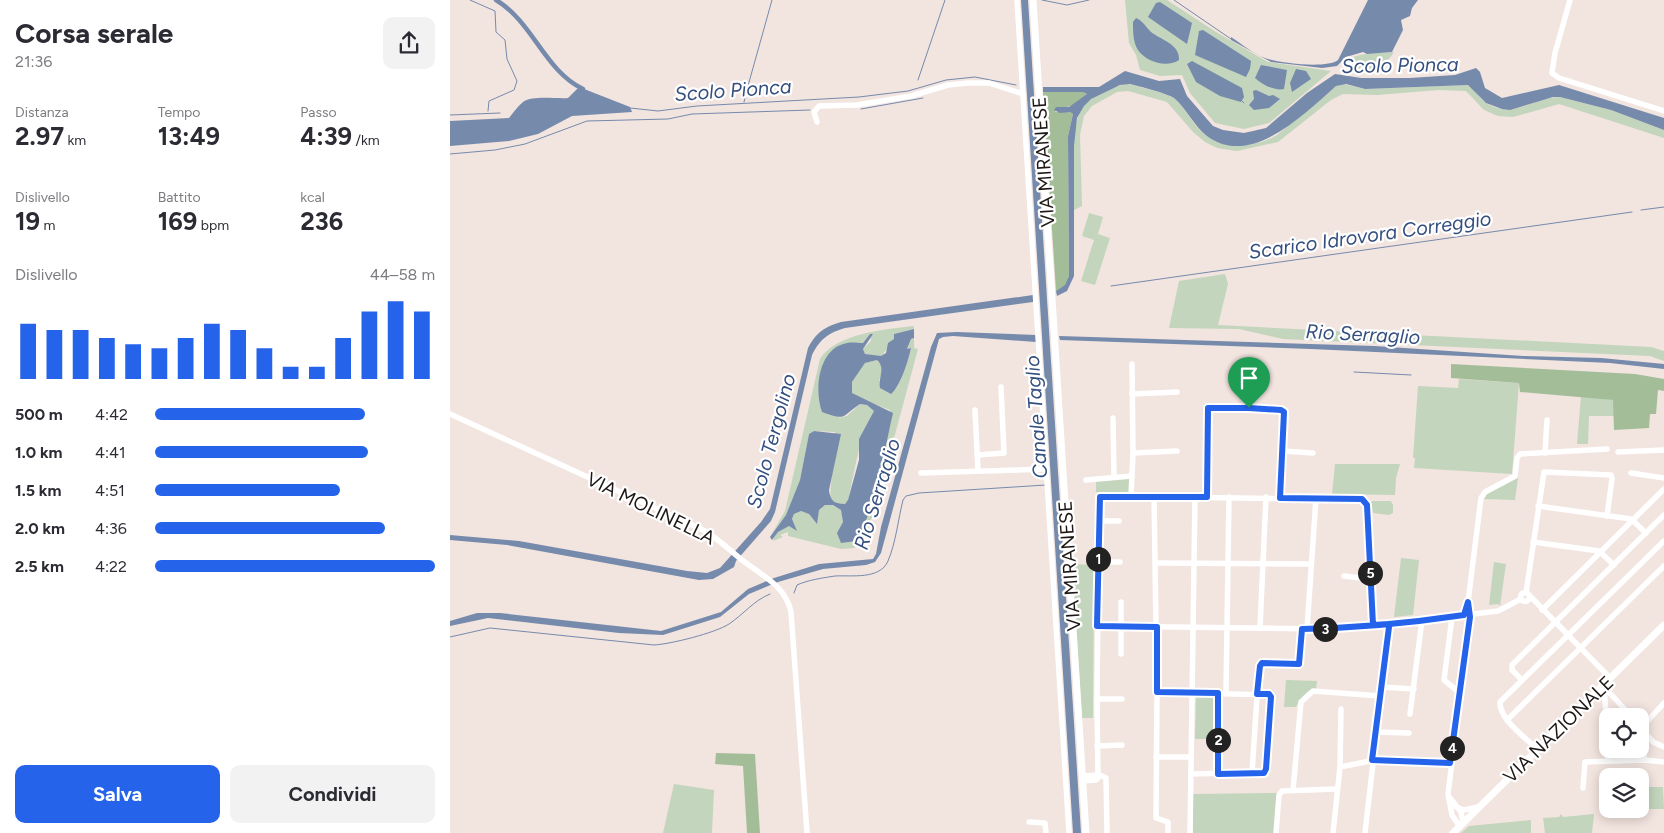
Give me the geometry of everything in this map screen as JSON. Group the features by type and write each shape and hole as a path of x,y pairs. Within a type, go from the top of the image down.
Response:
{"main road":[{"name":"VIA MIRANESE","path":"1032,0 1086,833"},
{"name":"VIA NAZIONALE","path":"1453,833 1664,624"}],"street":[{"path":"1570,0 1555,53 1552,73 1559,78 1664,111"},
{"path":"1016,1 1069,833"},
{"path":"817,122 814,112 819,106 857,105 911,96 948,85 988,83 1023,94"},
{"path":"1131,496 1134,453 1132,364"},
{"path":"977,455 1004,453 1001,388"},
{"path":"1132,394 1178,392"},
{"path":"1207,497 1209,408 1281,410 1284,412 1280,498"},
{"path":"975,410 978,470"},
{"name":"VIA MOLINELLA","path":"450,414 701,529 716,537 741,559 766,575 778,588 790,604 807,833"},
{"path":"1113,418 1114,476"},
{"path":"1546,453 1547,420"},
{"path":"1461,825 1452,815 1448,794 1450,763 1460,693 1466,615 1482,495 1515,476 1520,454 1607,448"},
{"path":"1618,452 1664,450"},
{"path":"1134,453 1177,451"},
{"path":"1282,451 1312,452"},
{"path":"921,473 1047,469"},
{"path":"1607,516 1612,476 1544,472 1533,542 1528,594 1610,678"},
{"path":"1631,473 1664,478"},
{"path":"1086,480 1114,476 1132,476"},
{"path":"1542,610 1664,490"},
{"path":"1098,775 1097,626 1100,498 1104,496 1131,496 1362,499 1366,503 1373,625"},
{"path":"1154,497 1157,627 1156,818 1168,822 1168,833"},
{"path":"1190,833 1195,497"},
{"path":"1226,693 1229,497"},
{"path":"1260,628 1266,497"},
{"path":"1252,773 1260,664 1299,664 1311,564 1316,498"},
{"path":"1538,506 1633,520 1646,533"},
{"path":"1522,680 1512,670 1512,665 1664,515"},
{"path":"1099,521 1119,521"},
{"path":"1537,749 1507,720 1500,708 1500,702 1664,541"},
{"path":"1533,542 1601,552 1614,565"},
{"path":"1098,562 1120,562"},
{"path":"1156,563 1311,564"},
{"path":"1507,720 1664,566"},
{"path":"1344,576 1370,579"},
{"path":"1097,626 1304,629 1389,624 1504,609 1522,599 1522,594 1528,594"},
{"path":"1121,602 1121,654"},
{"path":"1452,617 1444,680 1460,693"},
{"path":"1410,714 1422,620"},
{"path":"1365,833 1389,624"},
{"path":"1603,686 1624,708"},
{"path":"1603,686 1605,708"},
{"path":"1382,687 1414,690"},
{"path":"1157,692 1271,695 1266,771 1191,774"},
{"path":"1293,790 1299,708 1301,702 1310,692 1380,696"},
{"path":"1218,693 1218,774"},
{"path":"1097,699 1122,699"},
{"path":"1649,719 1664,703"},
{"path":"1333,833 1340,766 1341,708"},
{"path":"1376,732 1409,733"},
{"path":"1649,738 1653,742 1664,747"},
{"path":"1097,746 1122,746"},
{"path":"1156,757 1191,757"},
{"path":"1340,766 1372,760 1450,763"},
{"path":"1584,788 1584,763 1644,760 1664,762"},
{"path":"1082,779 1098,775 1106,778 1107,833"},
{"path":"1276,833 1279,795 1282,791 1337,789"},
{"path":"1448,794 1461,812 1461,825"},
{"path":"1456,806 1464,810 1478,808"},
{"path":"1029,822 1045,823 1046,833"}],"green space":[{"path":"1125,0 1167,0 1216,32 1268,62 1331,71 1269,123 1244,129 1215,123 1190,93 1182,75 1160,76 1140,70 1136,55 1129,43"},
{"path":"1394,52 1384,63 1371,68 1365,69 1343,65 1359,55"},
{"path":"1126,84 1174,98 1206,135 1216,140 1236,145 1258,143 1277,135 1336,86 1343,84 1365,89 1468,85 1488,104 1507,109 1560,97 1611,110 1664,130 1664,138 1559,104 1513,117 1498,116 1484,110 1466,91 1439,90 1377,95 1343,94 1331,100 1278,142 1237,151 1217,148 1205,142 1193,132 1167,102 1128,91 1117,92 1092,106 1084,116 1080,135 1082,206 1074,210 1073,155 1079,114 1085,104 1093,97"},
{"path":"1043,92 1083,92 1087,94 1074,104 1058,108 1055,112 1070,112 1073,114 1068,136 1069,276 1066,285 1056,291"},
{"path":"1089,213 1103,217 1098,234 1110,238 1095,285 1081,281 1094,240 1082,236"},
{"path":"1225,274 1228,284 1218,325 1651,347 1664,351 1664,361 1650,356 1283,339 1239,329 1169,328 1179,281"},
{"path":"914,326 914,329 894,334 894,339 881,357 865,354 863,349 871,341 870,334 863,343 847,343 839,418 847,416 860,404 867,405 874,411 864,433 856,460 848,501 845,504 840,504 830,498 835,432 814,431 809,434 800,480 786,515 770,537 785,511 820,359 838,343 850,338 877,331"},
{"path":"914,338 914,348 918,349 875,509 864,538 854,548 841,549 788,536 788,532 780,535 783,537 773,541 777,534 786,527 789,526 796,530 792,519 794,514 801,511 809,514 816,523 819,510 825,505 833,505 841,510 843,522 838,533 840,540 890,410 858,398 852,393 852,382 865,363 877,360 882,370 879,381 898,386 911,348 907,350 911,339"},
{"path":"1451,364 1635,374 1664,379 1664,391 1658,390 1656,414 1650,414 1649,428 1614,430 1613,400 1520,392 1519,383 1451,378"},
{"path":"1459,379 1519,383 1512,474 1414,468 1418,386 1458,388"},
{"path":"1581,396 1614,400 1614,416 1589,416 1588,444 1577,444"},
{"path":"1335,464 1400,464 1396,478 1395,495 1332,494"},
{"path":"1518,478 1515,500 1484,499 1487,494"},
{"path":"1129,479 1129,493 1096,492 1096,481"},
{"path":"1372,501 1391,501 1393,513 1389,515 1373,513 1370,503"},
{"path":"1401,558 1419,560 1413,615 1394,617"},
{"path":"1494,562 1506,564 1500,606 1498,604 1489,605"},
{"path":"1072,564 1094,565 1093,718 1082,718"},
{"path":"1286,680 1317,681 1316,689 1313,689 1301,698 1296,707 1284,707"},
{"path":"1196,695 1215,698 1214,739 1195,739"},
{"path":"716,753 755,754 760,833 747,833 743,766 715,764"},
{"path":"674,784 714,790 712,833 663,833"},
{"path":"1649,787 1663,787 1664,809 1649,809"},
{"path":"1277,793 1275,833 1193,833 1193,794"},
{"path":"1561,814 1563,817 1594,814 1592,833 1545,833 1543,818 1559,817"},
{"path":"1531,820 1531,833 1461,833 1469,826"}],"water":[{"path":"1021,0 1028,0 1081,833 1073,833"},
{"path":"1368,0 1418,0 1412,8 1410,16 1401,20 1403,30 1392,52 1367,54 1363,52 1346,57 1337,66 1322,68 1271,62 1258,55 1271,60 1291,63 1313,65 1332,63 1338,60"},
{"path":"1160,2 1192,23 1187,44 1148,17 1156,3"},
{"path":"1136,18 1143,22 1151,32 1173,46 1179,60 1163,64 1146,58 1136,47 1133,22"},
{"path":"1203,30 1251,61 1246,77 1195,55 1199,31"},
{"path":"1231,37 1254,53 1231,40"},
{"path":"1192,61 1242,88 1244,97 1241,102 1220,96 1196,82 1187,64"},
{"path":"1261,65 1287,70 1284,89 1269,87 1255,78"},
{"path":"1476,68 1480,72 1485,88 1502,98 1559,85 1664,118 1664,130 1611,110 1560,97 1553,97 1510,110 1486,103 1468,85 1365,89 1346,84 1336,86 1309,110 1276,134 1259,142 1241,146 1224,144 1207,136 1179,102 1171,96 1130,84 1120,85 1091,99 1077,118 1074,146 1074,276 1067,291 1057,296 1056,291 1065,285 1069,276 1068,136 1073,114 1070,112 1060,113 1054,110 1056,107 1069,107 1087,94 1083,92 1043,92 1043,87 1099,87 1125,71 1159,81 1180,79 1187,96 1213,126 1223,130 1244,133 1266,128 1307,93 1335,74 1361,78 1410,78 1455,75"},
{"path":"1296,69 1306,71 1311,79 1292,92 1290,83"},
{"path":"579,87 630,107 632,112 572,116 538,134 509,141 450,146 450,121 509,118 527,100 568,98"},
{"path":"1256,90 1280,99 1269,108 1254,110 1249,105 1254,99 1253,91"},
{"path":"1033,295 1033,302 845,328 825,337 812,355 775,512 771,521 736,561 734,567 713,579 699,580 507,545 450,540 450,535 519,541 687,571 707,573 720,568 761,522 770,509 808,348 821,331 841,322"},
{"path":"914,329 914,338 911,339 907,349 911,348 906,366 898,385 891,394 880,388 881,366 877,360 865,363 852,382 852,393 893,413 874,496 863,528 856,541 841,543 837,533 843,522 841,510 833,505 825,505 819,510 817,524 809,514 801,511 794,514 792,519 797,531 789,526 778,532 772,540 770,537 786,515 800,480 809,434 814,431 841,434 829,490 832,499 838,503 845,504 848,500 859,460 859,439 874,411 867,405 860,404 840,417 822,412 818,393 824,361 837,346 847,343 863,343 870,334 873,334 863,349 865,354 881,356 886,353 888,343 894,339 894,334"},
{"path":"937,333 1036,335 1036,342 953,336 939,339 881,553 875,562 866,565 823,569 778,582 749,594 720,617 663,635 619,633 488,618 450,626 450,621 477,613 500,613 661,631 721,612 748,589 774,578 819,564 873,559 876,554 881,527 931,347"},
{"path":"1059,336 1375,346 1523,356 1601,358 1664,364 1664,369 1610,363 1060,340"}],"waterway":[{"path":"470,0 495,11 496,32 505,40 507,59 517,81 514,90 489,101 488,111"},
{"path":"496,0 509,9 520,21 558,70 583,89"},
{"path":"746,93 772,0"},
{"path":"918,80 945,0"},
{"path":"1042,0 1067,5 1089,0"},
{"path":"1174,0 1231,39"},
{"name":"Scolo Pionca","path":"630,108 658,111 697,106 859,97 908,91 946,80 975,77 1016,85"},
{"name":"Scolo Pionca","path":"744,102 745,98"},
{"path":"861,109 923,98"},
{"path":"1241,100 1244,103"},
{"path":"450,154 495,150 525,144 587,121 668,119 692,114 810,110"},
{"path":"450,115 500,113"},
{"name":"Scarico Idrovora Correggio","path":"1641,210 1664,207"},
{"name":"Scarico Idrovora Correggio","path":"1111,286 1632,212"},
{"path":"1354,372 1411,375"},
{"name":"Canale Taglio","path":"794,593 797,585 815,579 872,574 884,567 891,554 903,500 906,496 919,493 1046,485"},
{"path":"450,637 490,628 654,645 662,644 693,638 714,631 729,624 759,600 770,594"}],"route":[{"path":"1249,408 1208,408 1207,497 1100,497 1097,626 1157,627 1157,692 1218,693 1218,774 1264,773 1266,772 1271,695 1257,694 1260,664 1299,664 1302,629 1335,629 1379,624 1393,624 1464,615 1468,602 1470,617 1450,763 1372,760 1389,627 1389,624 1379,624 1373,625 1370,579 1367,505 1362,499 1280,498 1284,412 1281,410 1249,408"}],"water label":[{"name":"Rio Serraglio","path":"1363,334"},
{"name":"Scolo Tergolino","path":"771,441"},
{"name":"Rio Serraglio","path":"877,494"}]}
